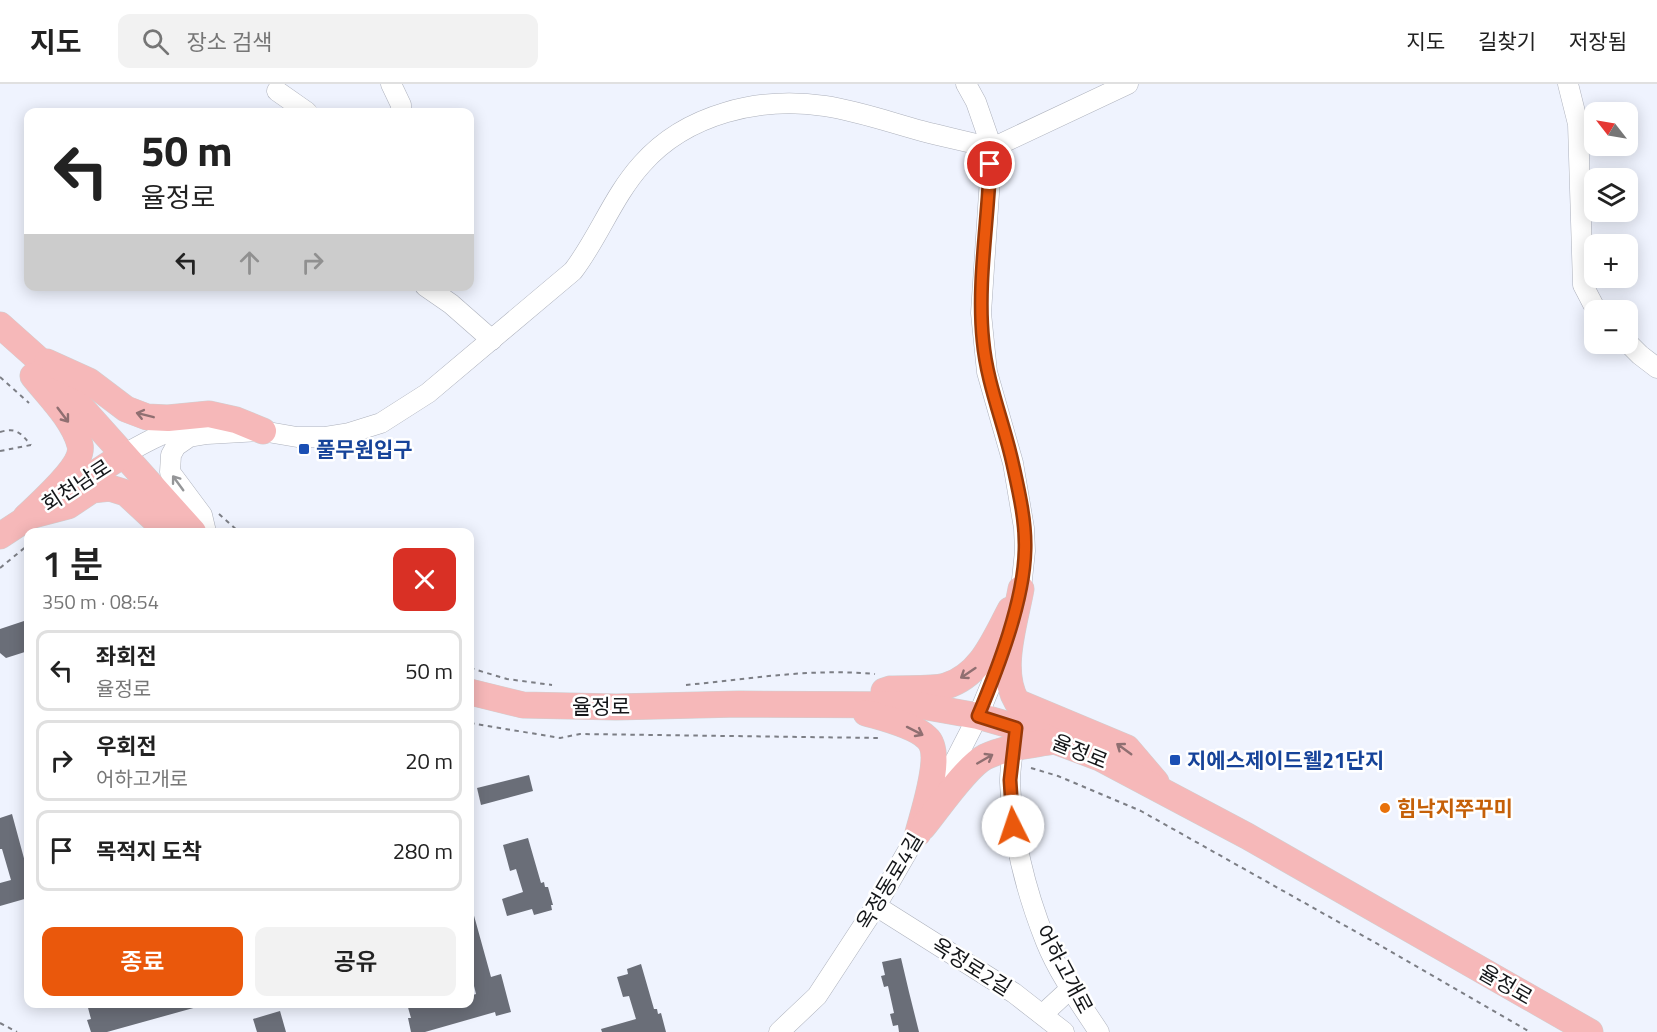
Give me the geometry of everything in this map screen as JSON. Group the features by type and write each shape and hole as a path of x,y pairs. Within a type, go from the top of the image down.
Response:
{"main road":[{"path":"4,328 37,358 189,528"},
{"path":"4,328 28,370 68,422 81,446 77,461 62,481 26,517"},
{"path":"37,358 88,381 126,409 147,417 168,418 209,414 236,420 263,431"},
{"name":"회천남로","path":"0,536 123,455"},
{"path":"26,517 68,506 92,490 110,488 126,493 164,528"},
{"path":"840,706 890,689 946,686 972,672 985,657 1021,589"},
{"path":"1021,589 1007,671 1011,691 1017,702 1127,748 1163,792"},
{"name":"율정로","path":"474,693 522,705 616,707 739,704 916,705 978,716 1015,738 1057,741 1100,758 1247,836 1590,1032"},
{"path":"840,706 887,718 927,737 933,746 931,782 918,833"},
{"path":"918,833 973,767 1015,738"}],"street":[{"path":"391,84 401,108"},
{"path":"966,84 976,102 992,148 981,313 987,372 1013,463 1024,528 1025,551 1021,589 994,677 978,716"},
{"path":"123,455 149,440 182,427 211,423 297,437 324,437 349,433 381,423 428,393 573,271 587,252 623,188 644,162 680,132 710,117 753,107 779,104 822,105 992,148 1128,84"},
{"path":"1568,84 1578,124 1583,285 1591,300"},
{"path":"277,91 302,108"},
{"path":"432,291 451,304 492,340"},
{"path":"1638,353 1657,368"},
{"path":"205,528 202,515 170,472 171,455 176,446 189,437 263,431"},
{"name":"옥정동로4길","path":"779,1032 817,996 876,906 918,833 978,716"},
{"name":"어하고개로","path":"1015,738 1010,780 1013,826 1027,884 1046,943 1070,989 1099,1032"},
{"name":"옥정로2길","path":"876,906 1014,993 1064,1032"},
{"path":"1043,1014 1070,989"}],"path":[{"path":"0,432 12,429 31,445 0,451"},
{"path":"0,568 24,548"},
{"path":"474,670 507,679 554,686"},
{"path":"686,685 798,673 843,671 878,675"},
{"path":"474,724 560,738 580,734 882,738"},
{"path":"1031,768 1067,780 1142,811 1530,1032"},
{"path":"0,1030 2,1023 17,1032"}],"building":[{"path":"24,621 24,652 6,658 0,653 0,629"},
{"path":"529,775 533,791 481,805 477,788"},
{"path":"12,814 24,858 24,899 0,906 0,883 11,880 2,849 0,849 0,818"},
{"path":"528,838 541,883 544,882 545,887 548,887 553,905 551,905 552,910 534,915 532,909 507,916 502,899 523,892 516,869 510,871 503,845"},
{"path":"474,916 491,977 501,974 511,1012 496,1016 495,1012 425,1032 411,1032 408,1008 474,1008 474,995 476,994"},
{"path":"901,958 919,1032 899,1032 898,1025 893,1026 890,1014 894,1013 888,986 884,987 881,976 885,975 882,962"},
{"path":"641,964 654,1009 657,1009 658,1014 661,1013 666,1032 602,1032 601,1029 636,1019 629,996 623,997 617,977 628,974 627,969"},
{"path":"88,1008 193,1008 107,1032 91,1032 87,1020 91,1019"},
{"path":"280,1011 286,1032 257,1032 253,1019"}],"place":[{"name":"풀무원입구","path":"304,449"},
{"name":"지에스제이드웰21단지","path":"1175,760"},
{"name":"힘낙지쭈꾸미","path":"1385,808"}],"route":[{"path":"990,164 981,313 983,339 987,372 1013,463 1024,528 1025,551 1021,589 994,677 978,716 1016,728 1010,780 1013,826"}]}
